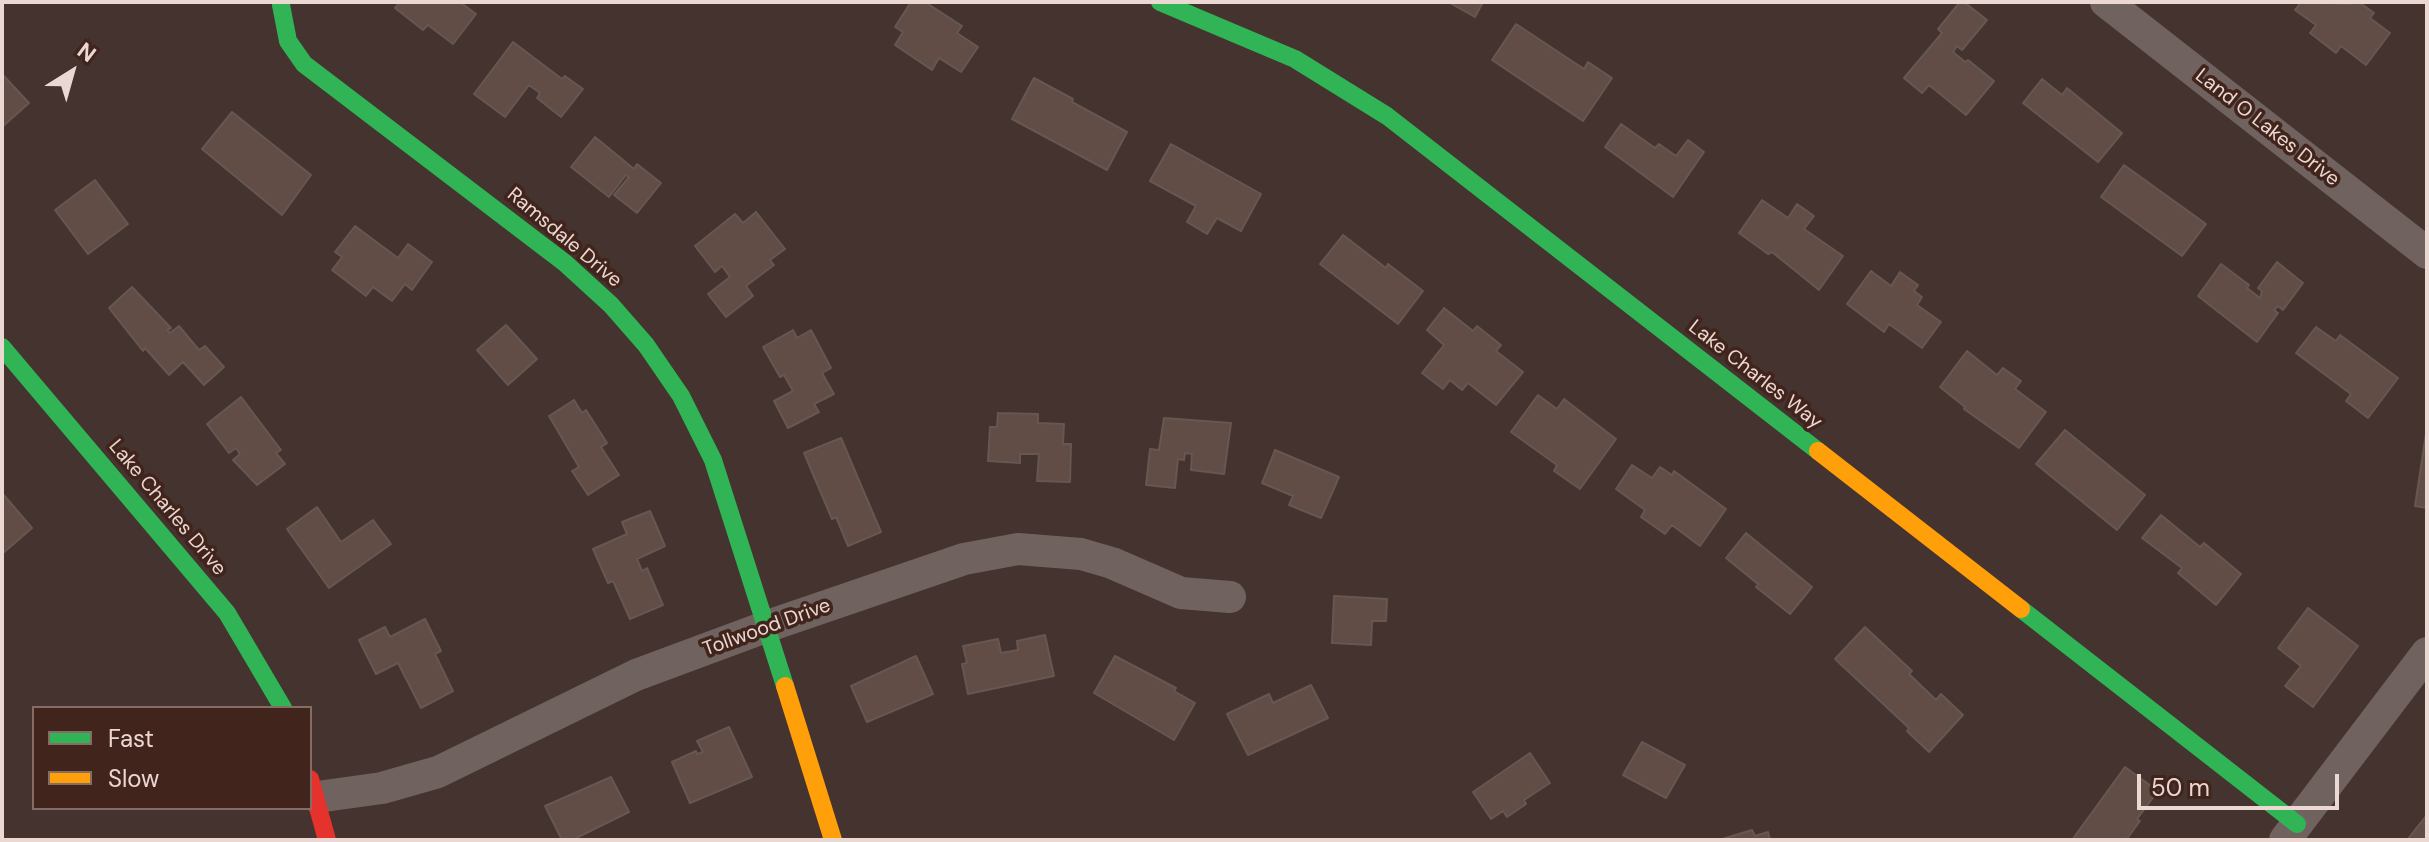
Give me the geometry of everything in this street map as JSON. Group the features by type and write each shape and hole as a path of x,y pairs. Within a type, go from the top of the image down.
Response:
{"street":[{"name":"Lake Charles Way","path":"1160,2 1295,59 1387,116 2291,832"},
{"name":"Land O Lakes Drive","path":"2106,2 2427,253"},
{"name":"Ramsdale Drive","path":"281,5 288,41 304,64 565,263 611,305 646,345 681,396 713,460 768,626 833,840"},
{"name":"Lake Charles Drive","path":"2,347 227,613 282,706"},
{"name":"Tollwood Drive","path":"314,788 382,788 438,772 636,675 964,559 1018,549 1081,554 1112,563 1181,593 1230,597"},
{"path":"2291,832 2427,653"},
{"path":"314,788 327,840"}],"building":[{"path":"400,2 460,2 476,14 453,44 428,25 423,30 395,8"},
{"path":"911,2 925,2 962,26 957,33 978,47 961,72 939,58 932,70 895,45 903,32 895,27"},
{"path":"1448,2 1483,2 1475,17"},
{"path":"1960,2 1987,20 1962,50 1957,46 1953,52 1994,81 1966,115 1929,85 1922,93 1904,78 1942,33 1938,29"},
{"path":"2301,2 2359,2 2374,13 2370,18 2390,33 2366,65 2341,46 2336,53 2310,33 2316,25 2295,10"},
{"path":"1516,24 1584,69 1588,62 1612,78 1583,121 1492,60"},
{"path":"513,42 562,79 565,76 583,89 561,117 537,98 540,93 529,85 505,117 474,94"},
{"path":"2,74 29,103 2,127"},
{"path":"1034,78 1127,132 1107,170 1012,119"},
{"path":"2042,79 2062,95 2067,88 2122,133 2098,162 2023,103"},
{"path":"232,112 311,175 282,215 202,149"},
{"path":"1621,124 1655,148 1659,144 1676,156 1688,140 1704,152 1673,197 1605,147"},
{"path":"595,137 634,169 637,164 661,183 637,213 614,195 629,177 626,175 609,197 571,167"},
{"path":"1171,144 1261,194 1241,231 1217,218 1207,234 1187,222 1196,206 1150,181"},
{"path":"2124,165 2206,224 2182,256 2101,197"},
{"path":"95,180 128,224 88,254 55,210"},
{"path":"1762,200 1788,218 1797,204 1814,216 1804,229 1843,256 1819,290 1772,252 1768,254 1739,233"},
{"path":"756,212 785,249 770,260 774,265 746,286 753,296 726,317 708,294 730,277 722,266 715,272 695,246 735,214 743,223"},
{"path":"355,226 398,258 408,244 432,262 412,290 405,284 392,301 373,287 366,296 332,270 342,257 335,252"},
{"path":"1343,235 1423,291 1398,324 1320,264"},
{"path":"2277,262 2303,283 2283,310 2278,306 2274,310 2278,313 2257,342 2198,296 2221,264 2249,285 2247,288 2260,298 2262,291 2258,288"},
{"path":"1871,271 1891,286 1900,272 1918,285 1914,291 1922,297 1917,305 1941,322 1922,348 1889,324 1884,332 1847,304"},
{"path":"132,287 171,328 167,330 170,333 179,326 199,350 205,346 224,367 204,385 183,362 169,375 145,348 143,351 109,308"},
{"path":"1444,308 1473,331 1477,326 1501,345 1496,351 1523,372 1496,405 1468,383 1462,390 1450,380 1443,389 1422,373 1444,345 1427,330"},
{"path":"506,325 537,359 508,385 477,350"},
{"path":"2316,327 2336,341 2340,335 2398,378 2368,418 2346,401 2351,394 2296,353"},
{"path":"793,330 797,338 811,330 831,368 822,373 834,394 814,404 819,412 788,428 774,401 793,391 784,375 780,377 763,347"},
{"path":"1967,351 1997,375 2003,368 2021,381 2015,389 2046,412 2019,448 1964,409 1940,387"},
{"path":"1538,395 1557,409 1564,399 1616,439 1580,489 1554,471 1557,465 1511,432"},
{"path":"241,397 281,450 276,453 285,464 257,485 233,460 240,454 236,448 229,453 207,424"},
{"path":"574,400 582,413 586,410 607,443 601,447 619,475 588,495 572,471 579,467 549,416"},
{"path":"998,413 1038,414 1038,423 1064,424 1063,444 1071,444 1070,482 1037,481 1039,454 1020,454 1020,463 988,461 990,427 997,427"},
{"path":"1164,418 1231,423 1224,474 1191,470 1192,454 1185,453 1184,460 1178,459 1175,488 1146,485 1150,449 1159,450"},
{"path":"2427,427 2427,508 2415,506"},
{"path":"2065,430 2145,495 2117,530 2036,464"},
{"path":"841,438 881,532 848,546 836,517 832,519 804,453"},
{"path":"1275,450 1339,477 1321,518 1289,505 1293,496 1262,483"},
{"path":"1632,465 1652,478 1660,467 1672,475 1674,471 1726,509 1700,546 1672,525 1665,534 1641,517 1645,510 1616,489"},
{"path":"2,493 32,528 2,554"},
{"path":"317,507 341,542 373,520 391,544 329,588 287,529"},
{"path":"650,511 665,546 637,559 642,571 647,568 663,605 630,619 613,581 608,583 593,549 627,534 622,522"},
{"path":"2161,515 2200,547 2204,543 2241,574 2216,605 2178,573 2182,568 2142,538"},
{"path":"1746,533 1812,587 1790,614 1726,558"},
{"path":"1334,596 1387,599 1386,621 1372,621 1371,645 1332,643"},
{"path":"2308,608 2358,646 2313,707 2285,686 2301,666 2278,648"},
{"path":"425,619 441,651 435,654 453,691 421,708 398,663 376,674 359,640 385,627 390,637"},
{"path":"1865,627 1912,671 1909,674 1936,700 1941,694 1963,715 1929,752 1907,731 1909,728 1835,659"},
{"path":"1045,635 1054,676 968,694 962,664 967,663 963,646 998,639 1001,653 1018,650 1017,641"},
{"path":"916,656 933,694 867,722 851,686"},
{"path":"1115,656 1176,688 1174,691 1195,703 1174,740 1094,693"},
{"path":"1311,685 1328,718 1248,755 1227,714 1269,694 1273,703"},
{"path":"729,727 752,777 690,803 672,762 696,751 697,754 703,752 697,741"},
{"path":"1642,742 1685,765 1666,798 1623,775"},
{"path":"1530,753 1550,783 1524,800 1526,804 1507,817 1503,811 1491,819 1473,792"},
{"path":"2125,767 2158,791 2137,819 2140,821 2126,840 2072,840"},
{"path":"611,777 629,812 572,840 562,840 545,806"},
{"path":"2426,816 2427,840 2407,840"},
{"path":"1752,830 1755,836 1768,832 1770,840 1719,840"}],"traffic: fast":[{"path":"1160,2 1295,59 1387,116 1818,451"},
{"path":"281,5 288,41 304,64 565,263 611,305 646,345 681,396 713,460 785,686"},
{"path":"2,347 227,613 282,706"},
{"path":"2021,609 2297,824"}],"traffic: slow":[{"path":"1818,451 2021,609"},
{"path":"785,686 833,840"}],"traffic: jam":[{"path":"312,786 327,840"}]}
